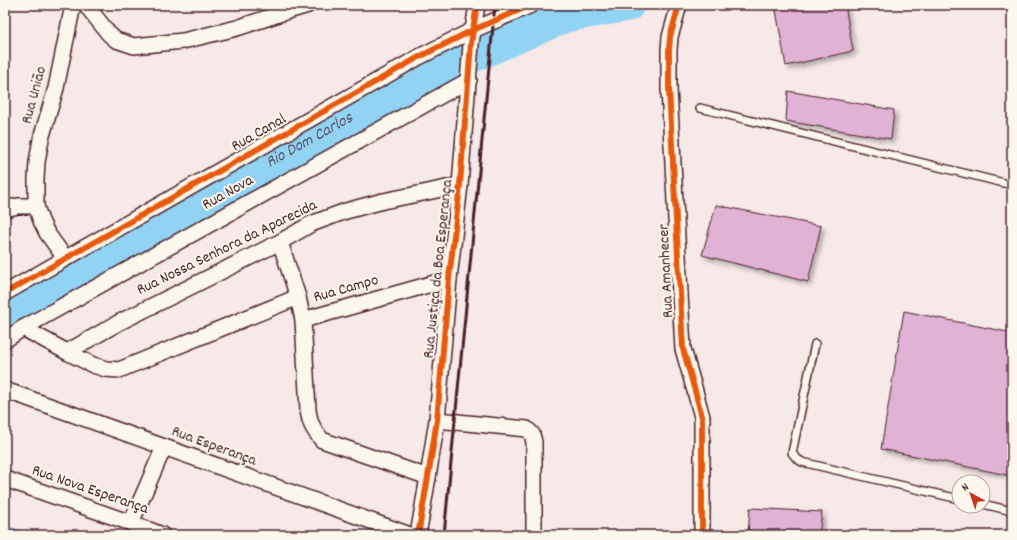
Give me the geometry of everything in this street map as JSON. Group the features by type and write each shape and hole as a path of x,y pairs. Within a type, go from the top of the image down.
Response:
{"street":[{"name":"Rua União","path":"65,258 47,233 36,206 37,162 41,139 56,88 73,5"},
{"path":"86,5 109,34 116,40 134,46 184,41 237,28 308,5"},
{"name":"Rua Justiça da Boa Esperança","path":"418,535 437,420 449,279 460,185 472,37 478,5"},
{"name":"Rua Canal","path":"5,293 419,56 472,37 531,5"},
{"name":"Rua Amanhecer","path":"678,8 673,25 669,50 670,89 683,349 696,391 702,417 702,535"},
{"name":"Rua Nova","path":"5,340 23,328 469,73"},
{"name":"Rua Nossa Senhora da Aparecida","path":"67,352 118,323 280,242 310,224 346,211 384,201 460,185"},
{"path":"5,209 18,206 36,206"},
{"path":"280,242 298,297 303,320"},
{"name":"Rua Campo","path":"428,477 322,440 317,434 310,423 308,410 303,320 449,279"},
{"path":"23,328 93,365 106,369 120,370 298,297"},
{"name":"Rua Esperança","path":"5,390 410,535"},
{"path":"437,420 527,429 532,434 534,442 534,535"},
{"path":"131,523 164,447"},
{"name":"Rua Nova Esperança","path":"5,479 162,535"}],"lane":[{"path":"700,108 1012,185"},
{"path":"815,344 792,453 796,458 802,462 951,497"},
{"path":"991,506 1012,511"}],"building":[{"path":"775,5 845,5 853,51 786,66"},
{"path":"788,91 894,110 891,139 786,121"},
{"path":"716,205 821,226 808,282 702,255"},
{"path":"904,311 1012,333 1012,476 881,449"},
{"path":"750,508 822,512 819,535 748,535"}],"waterway":[{"name":"Rio Dom Carlos","path":"5,311 427,76 565,16 628,5"},
{"path":"5,528 25,535"}],"railway":[{"path":"444,535 495,5"}],"cycle path":[{"path":"418,535 437,420 449,279 460,185 471,44 477,5"},
{"path":"5,293 419,57 473,30 531,5"},
{"path":"679,5 670,37 669,89 683,349 702,417 702,535"}]}
